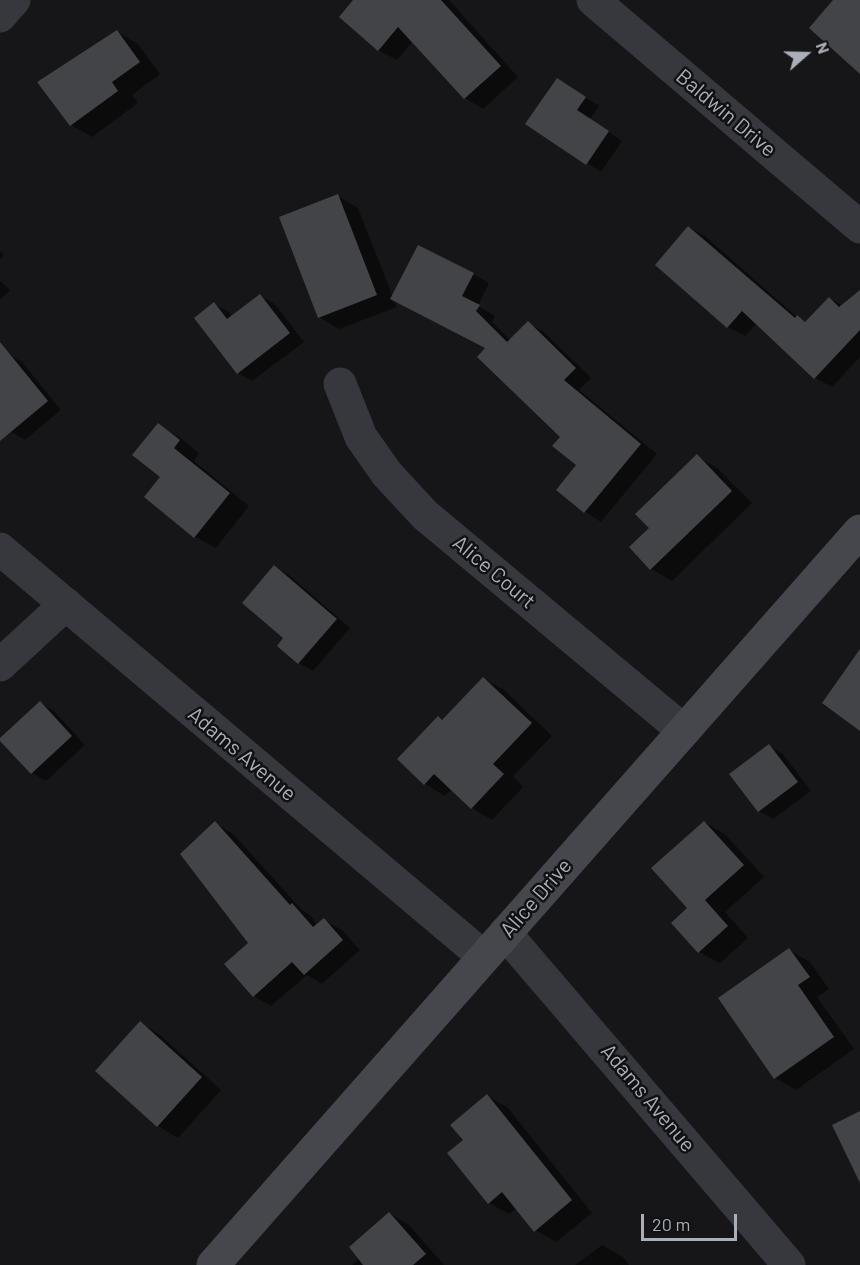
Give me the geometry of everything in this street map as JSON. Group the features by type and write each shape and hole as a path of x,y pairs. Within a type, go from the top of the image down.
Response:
{"main road":[{"name":"Alice Drive","path":"213,1265 860,531"}],"street":[{"path":"0,16 14,0"},
{"name":"Baldwin Drive","path":"592,0 860,227"},
{"name":"Alice Court","path":"340,384 361,437 387,474 425,515 684,731"},
{"name":"Adams Avenue","path":"0,549 484,957"},
{"path":"0,664 66,604"},
{"name":"Adams Avenue","path":"505,933 789,1265"}],"building":[{"path":"353,0 441,0 501,66 464,99 398,27 378,51 339,17"},
{"path":"833,0 860,0 860,74 809,28"},
{"path":"117,30 140,62 112,82 118,91 70,126 37,82"},
{"path":"557,78 586,97 577,110 609,131 586,165 525,124"},
{"path":"338,194 377,295 318,318 279,217"},
{"path":"688,226 795,318 797,315 805,322 829,297 839,307 860,290 860,330 814,379 742,311 727,328 655,265"},
{"path":"418,245 474,273 462,296 480,305 476,311 507,342 528,321 576,368 564,380 641,444 584,513 556,490 576,465 552,446 560,437 477,357 485,348 390,299"},
{"path":"260,294 290,333 237,374 194,318 214,302 227,319"},
{"path":"0,342 48,401 0,441"},
{"path":"158,423 180,440 174,448 230,493 194,538 144,497 160,477 132,455"},
{"path":"697,454 732,491 650,570 629,547 649,528 635,514"},
{"path":"274,565 337,619 298,664 277,646 283,638 242,603"},
{"path":"860,649 860,731 822,703"},
{"path":"483,677 532,723 493,764 504,774 471,809 434,774 424,785 397,759 438,716 442,720"},
{"path":"40,701 72,736 31,774 0,741 0,738"},
{"path":"769,744 798,782 758,812 729,774"},
{"path":"215,821 290,905 292,903 313,927 324,918 343,940 304,975 292,962 253,997 224,964 248,943 180,854"},
{"path":"704,821 744,865 705,900 728,926 698,953 671,923 687,908 651,868"},
{"path":"789,948 810,977 798,985 834,1037 774,1079 718,998"},
{"path":"140,1021 202,1077 157,1127 95,1071"},
{"path":"487,1094 572,1200 534,1232 502,1192 488,1204 447,1153 463,1140 450,1125"},
{"path":"860,1111 860,1183 832,1125"},
{"path":"389,1212 426,1254 413,1265 363,1265 349,1247"}]}
